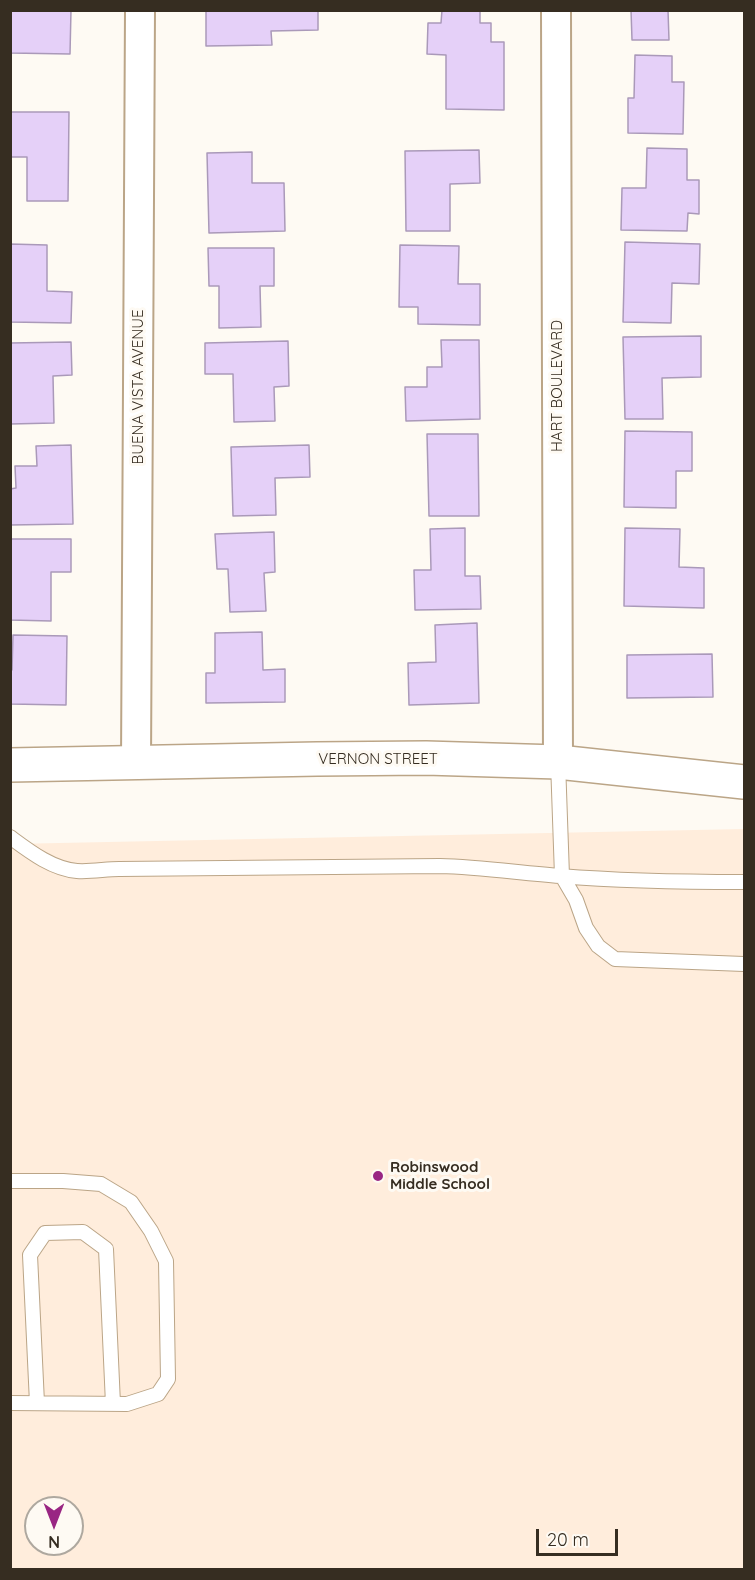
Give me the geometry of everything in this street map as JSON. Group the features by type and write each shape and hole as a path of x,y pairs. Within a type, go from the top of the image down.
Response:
{"street":[{"name":"BUENA VISTA AVENUE","path":"136,763 140,10"},
{"name":"HART BOULEVARD","path":"556,10 558,762"},
{"name":"VERNON STREET","path":"10,765 404,758 558,762 744,782"}],"lane":[{"path":"558,762 562,876 576,900 586,928 598,946 615,958 744,964"},
{"path":"10,837 40,858 76,871 440,866 480,867 562,876 680,882 744,882"},
{"path":"10,1181 101,1184 131,1202 152,1231 166,1261 168,1379 158,1394 127,1404 10,1403"},
{"path":"37,1403 30,1255 45,1233 84,1232 106,1249 113,1404"}],"shaded area":[{"name":"Robinswood Middle School","path":"744,829 744,1569 11,1569 10,844"}],"building":[{"path":"10,10 71,10 70,54 10,53"},
{"path":"206,10 318,10 318,30 271,31 272,45 206,46"},
{"path":"442,10 480,10 480,23 491,23 491,42 504,42 504,110 446,109 446,55 427,54 428,23 441,23"},
{"path":"631,10 668,10 669,40 632,40"},
{"path":"635,55 672,56 672,82 684,82 683,134 628,133 628,98 634,98"},
{"path":"10,112 69,112 68,201 27,201 27,157 10,157"},
{"path":"647,148 687,149 687,180 699,180 699,214 688,213 687,231 621,230 622,188 646,188"},
{"path":"479,150 480,183 450,184 450,231 406,231 405,151"},
{"path":"252,152 252,183 284,183 285,231 209,233 207,153"},
{"path":"625,242 700,244 699,284 672,283 671,323 623,322"},
{"path":"10,244 47,245 47,291 72,292 71,323 10,322"},
{"path":"400,245 459,246 458,284 480,284 480,325 418,324 418,307 399,307"},
{"path":"208,248 274,248 274,286 260,286 261,327 219,328 219,286 209,286"},
{"path":"701,336 701,377 662,378 663,419 625,419 623,337"},
{"path":"441,340 479,340 480,419 406,421 405,387 427,387 427,367 442,367"},
{"path":"288,341 289,386 274,387 275,421 234,422 233,374 205,374 205,343"},
{"path":"71,342 72,375 53,376 54,423 10,424 10,343"},
{"path":"625,431 692,432 692,471 676,471 676,508 624,507"},
{"path":"427,434 478,434 479,516 429,516"},
{"path":"71,445 73,524 10,525 10,489 16,488 15,466 37,466 36,446"},
{"path":"309,445 310,477 275,478 276,515 233,516 231,447"},
{"path":"465,528 465,576 480,576 481,609 415,610 414,570 431,570 430,529"},
{"path":"625,528 680,529 679,567 704,568 704,608 624,606"},
{"path":"274,532 275,572 264,573 266,611 230,612 228,569 217,569 215,534"},
{"path":"10,539 71,539 71,572 51,572 51,621 10,620"},
{"path":"477,623 479,703 409,705 408,663 436,662 435,625"},
{"path":"262,632 263,670 285,669 285,702 206,703 206,673 215,673 215,633"},
{"path":"13,635 67,636 66,705 10,704"},
{"path":"712,654 713,697 627,698 627,655"}],"place":[{"name":"Robinswood Middle School","path":"378,1176"}]}
